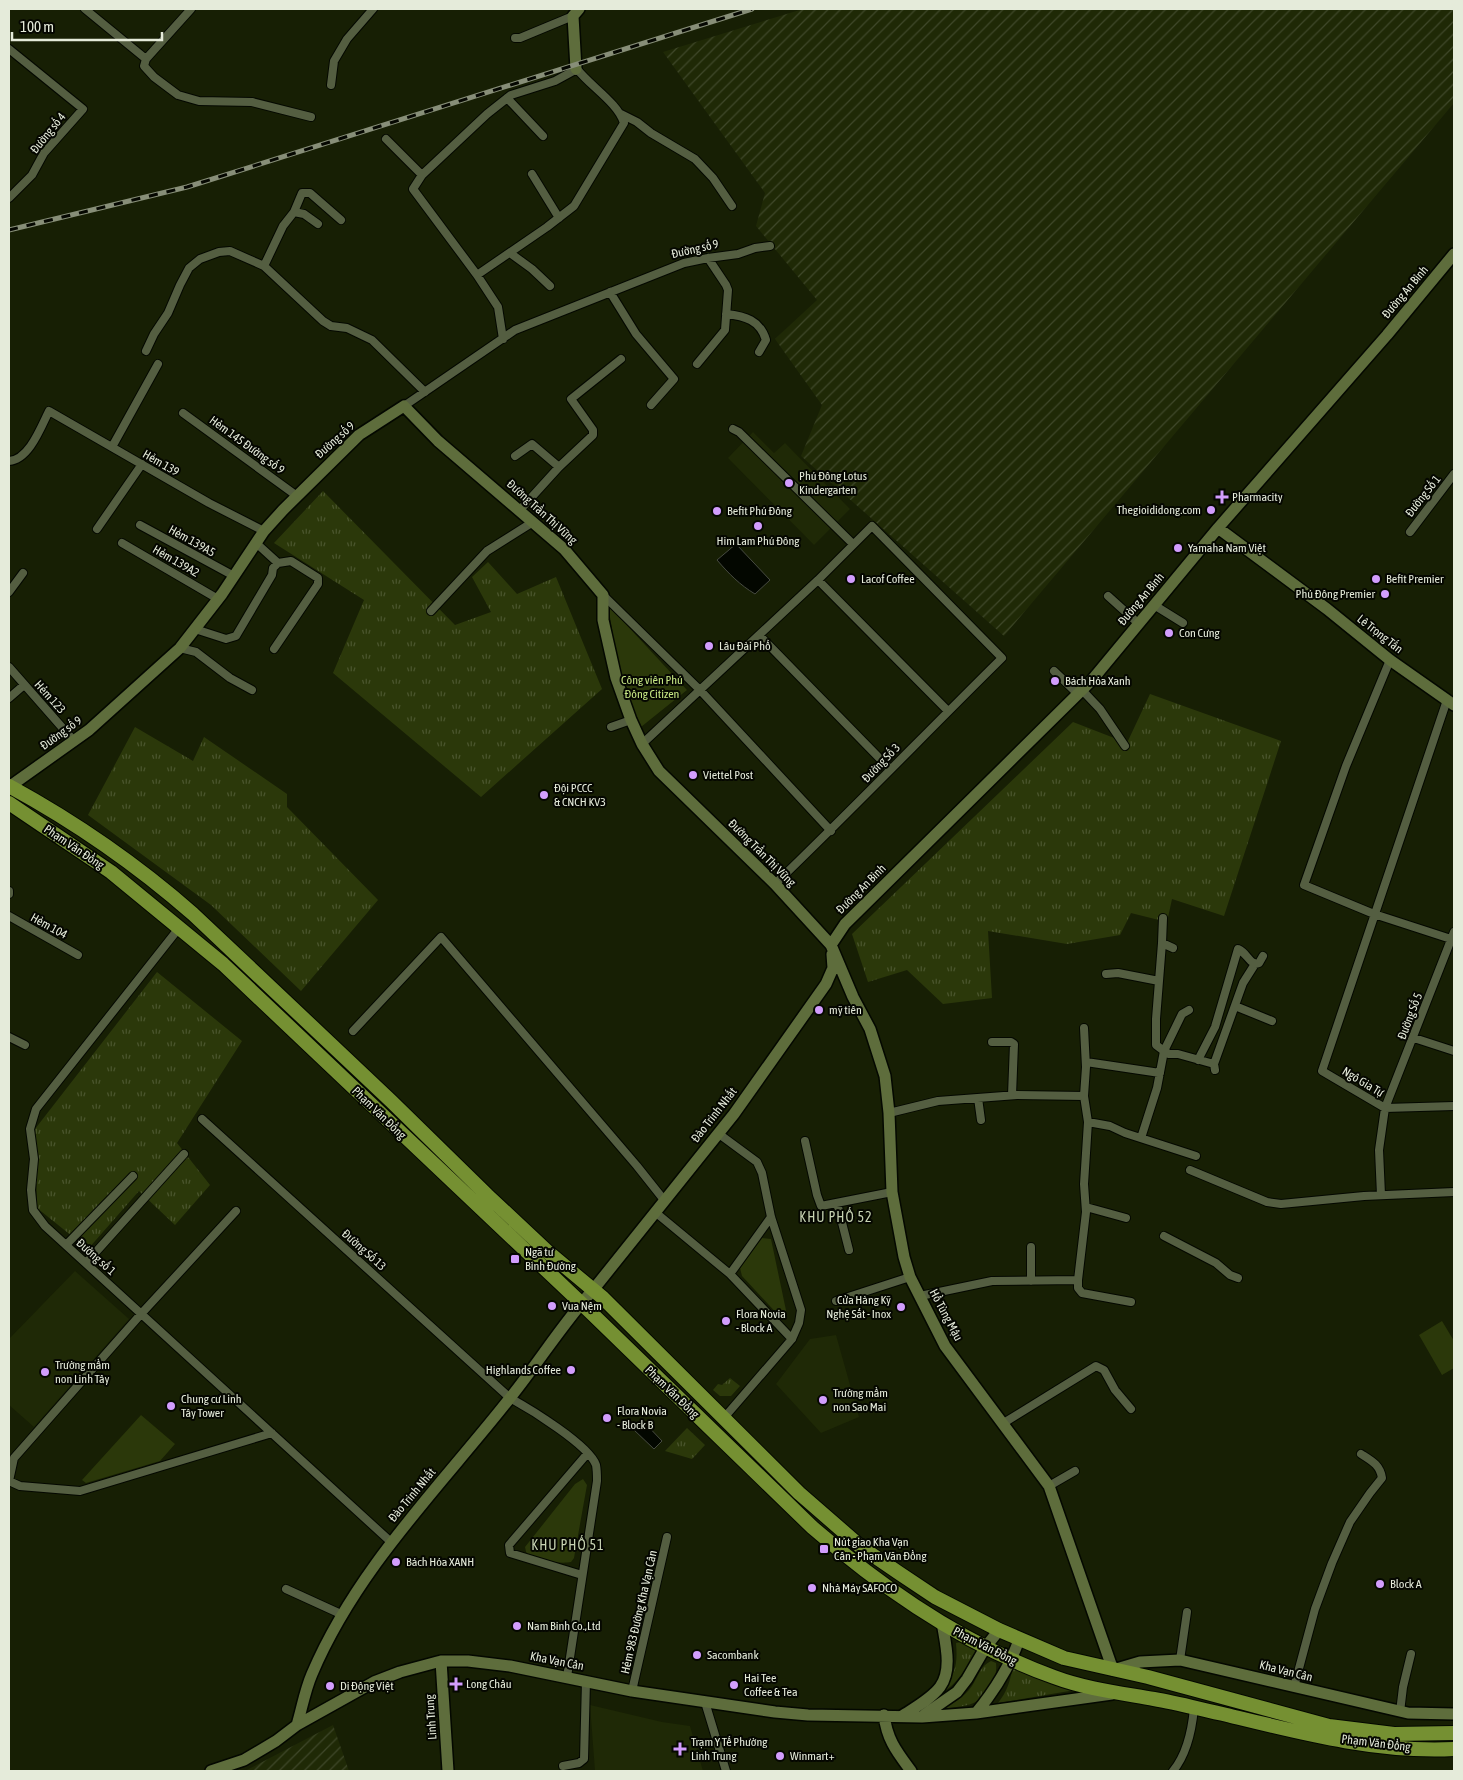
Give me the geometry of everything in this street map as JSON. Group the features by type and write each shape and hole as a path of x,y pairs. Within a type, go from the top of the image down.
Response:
{"highway":[{"name":"Phạm Văn Đồng","path":"9,787 75,824 169,893 391,1101 487,1195 593,1290 799,1493 861,1547 935,1597 1019,1640 1064,1658 1148,1677 1329,1726 1394,1734 1454,1733"},
{"name":"Phạm Văn Đồng","path":"9,803 111,872 223,964 581,1303 812,1527 850,1561 942,1622 985,1648 1012,1660 1055,1678 1113,1694 1155,1699 1281,1728 1347,1740 1421,1749 1454,1749"}],"street":[{"path":"85,9 146,59"},
{"path":"191,9 146,59 144,66 154,77 178,94 199,101 252,102 311,117"},
{"path":"331,85 334,61 347,40 373,9"},
{"path":"515,38 520,38 575,15 576,69 621,114 695,158 732,206"},
{"name":"Đường số 4","path":"9,49 83,110 44,152 32,175 9,198"},
{"path":"503,339 498,307 477,275 413,188 422,175 487,114 511,95 555,81 576,69"},
{"path":"507,98 543,136"},
{"path":"477,275 574,206 624,123 621,114"},
{"path":"386,140 422,175"},
{"path":"532,174 559,218"},
{"path":"264,266 283,226 294,212 302,193 310,193 341,220"},
{"path":"294,212 304,214 318,224"},
{"name":"Đường số 9","path":"9,787 96,724 180,648 218,599 264,531 359,435 515,330 684,263 738,254 755,248 770,246"},
{"path":"146,350 168,313 189,268 200,259 219,252 230,251 264,266 322,321 331,326 347,328 372,340 425,392"},
{"path":"510,253 532,269 550,286"},
{"name":"Đường An Bình","path":"831,945 845,924 1080,692 1218,528 1387,335 1454,254"},
{"path":"697,364 725,330 728,298 726,285 708,258"},
{"path":"610,292 636,334 674,379 651,405"},
{"path":"726,314 754,320 766,340 759,352"},
{"path":"520,510 559,467 593,435 593,430 571,399 621,359"},
{"path":"112,447 158,364"},
{"name":"Đường Trần Thị Vững","path":"404,406 438,441 564,548 604,595 603,620 616,678 642,744 659,771 775,884 831,945"},
{"name":"Hẻm 139","path":"9,461 20,457 34,442 49,411 209,504 264,531"},
{"name":"Hẻm 145 Đường số 9","path":"183,413 297,496"},
{"path":"642,744 818,580 853,544 739,432 733,429"},
{"path":"515,456 532,444 559,467"},
{"path":"98,529 142,464"},
{"name":"Đường Số 1","path":"1410,532 1454,474"},
{"path":"431,610 464,573 487,551 533,522"},
{"name":"Hẻm 139A5","path":"140,525 234,576"},
{"name":"Đường Số 3","path":"775,884 1002,658 872,526 853,544"},
{"name":"Lê Trọng Tấn","path":"1218,528 1327,609 1390,660 1451,703"},
{"name":"Hẻm 139A2","path":"122,543 218,599"},
{"path":"256,543 278,563"},
{"path":"195,629 226,639 236,636 272,575 273,568 278,563 291,561 318,578 318,584 274,649"},
{"path":"9,592 23,573"},
{"path":"818,580 948,711"},
{"path":"604,595 700,690 831,830"},
{"path":"1108,596 1139,624"},
{"path":"1154,605 1183,623"},
{"path":"759,635 890,769"},
{"path":"180,648 196,652 230,678 252,690"},
{"path":"1390,660 1346,766 1304,885 1374,914 1453,937"},
{"name":"Hẻm 123","path":"9,668 74,741"},
{"path":"1054,671 1100,709 1124,746"},
{"path":"9,698 24,685"},
{"path":"1374,914 1451,703"},
{"path":"611,726 631,720"},
{"name":"Ngô Gia Tự","path":"1374,914 1322,1071 1385,1108 1454,1106"},
{"name":"Hẻm 104","path":"9,916 78,955"},
{"path":"1163,918 1156,1045 1168,1054 1178,1054 1214,1067 1243,984 1255,964 1260,963 1263,956"},
{"name":"Đường số 1","path":"178,928 36,1109 30,1129 34,1159 31,1190 33,1210 45,1226 391,1542"},
{"path":"353,1031 440,937 664,1200"},
{"name":"Đường Số 5","path":"1381,1196 1379,1150 1385,1108 1453,937"},
{"path":"1162,943 1173,948"},
{"name":"Hồ Tùng Mậu","path":"831,945 853,997 870,1029 885,1076 889,1113 892,1192 904,1258 910,1278 946,1346 1049,1486 1113,1670"},
{"name":"Đào Trinh Nhất","path":"297,1725 311,1676 328,1639 391,1542 510,1398 581,1303 719,1134 826,984 832,968 831,945"},
{"path":"1198,1060 1215,1027 1235,954 1238,950 1243,951 1249,961 1255,964"},
{"path":"1106,974 1118,973 1159,982"},
{"path":"1235,1006 1272,1021"},
{"path":"1141,1138 1157,1088 1164,1051 1182,1014 1189,1010"},
{"path":"1084,1028 1086,1062 1084,1096 1088,1122 1084,1184 1086,1207 1078,1288 1082,1293 1131,1302"},
{"path":"9,1037 25,1045"},
{"path":"1414,1038 1454,1051"},
{"path":"992,1042 1011,1042 1014,1044 1012,1095"},
{"path":"1086,1062 1160,1072"},
{"path":"889,1113 938,1101 1012,1095 1084,1096"},
{"path":"978,1098 981,1120"},
{"name":"Đường Số 13","path":"202,1119 510,1398 532,1410 572,1438 587,1454"},
{"path":"1088,1122 1110,1126 1196,1156"},
{"path":"719,1134 757,1162 762,1173 771,1217 801,1310 800,1324 792,1338 723,1419"},
{"path":"805,1141 821,1206 892,1192"},
{"path":"86,1263 184,1154"},
{"path":"1190,1170 1267,1202 1293,1204 1454,1192"},
{"path":"66,1245 133,1176"},
{"path":"837,1203 849,1250"},
{"path":"1086,1207 1126,1218"},
{"path":"236,1212 11,1457 9,1481 20,1486 80,1491 272,1433"},
{"path":"655,1212 730,1274 792,1338"},
{"path":"730,1274 771,1217"},
{"path":"1164,1236 1216,1263 1230,1275 1238,1278"},
{"path":"1031,1247 1031,1281"},
{"path":"836,1301 910,1278"},
{"path":"920,1296 992,1281 1078,1280"},
{"path":"1002,1424 1096,1366 1104,1370 1115,1390 1131,1409"},
{"path":"567,1677 597,1481 596,1464 587,1454 509,1545 510,1554 582,1575"},
{"path":"1294,1687 1316,1609 1332,1563 1350,1522 1382,1478 1375,1462 1361,1454"},
{"path":"1049,1486 1075,1471"},
{"name":"Hẻm 983 Đường Kha Vạn Cân","path":"632,1691 667,1538"},
{"path":"286,1589 343,1615"},
{"path":"1180,1660 1187,1612"},
{"path":"902,1716 936,1691 946,1675 947,1654 942,1622"},
{"path":"922,1717 957,1692 999,1630"},
{"path":"976,1714 994,1691 1012,1660 1019,1640"},
{"path":"1400,1712 1403,1687 1411,1654"},
{"name":"Kha Vạn Cân","path":"1113,1670 1140,1662 1180,1660 1400,1712 1454,1714"},
{"name":"Kha Vạn Cân","path":"211,1771 244,1760 276,1741 297,1725 374,1682 400,1672 441,1661 468,1661 510,1666 632,1691 808,1715 922,1717 976,1714 1113,1694"},
{"name":"Linh Trung","path":"441,1661 448,1771"},
{"path":"563,1766 579,1764 584,1759 586,1681"},
{"path":"705,1702 726,1771"},
{"path":"1172,1771 1179,1763 1187,1741 1192,1726 1194,1708"},
{"path":"884,1715 890,1741 911,1771"}],"shaded area":[{"path":"803,9 1454,9 1454,103 1004,636 801,456 822,405 775,339 817,300 756,226 765,193 663,52"},
{"name":"Phú Đông Lotus Kindergarten","path":"753,432 774,453 785,443 850,509 814,545 728,458"},
{"path":"736,544 770,580 755,594 735,579 717,560"},
{"name":"Trường mầm non Linh Tây","path":"75,1271 129,1319 34,1427 9,1405 9,1339"},
{"name":"Trường mầm non Sao Mai","path":"836,1335 859,1417 821,1433 776,1384 810,1339"},
{"path":"642,1420 662,1441 654,1449 633,1429"},
{"path":"590,1705 662,1722 690,1726 703,1771 595,1771"},
{"path":"333,1725 349,1771 245,1771"}],"green space":[{"path":"323,491 455,625 491,612 472,577 488,562 517,594 556,577 602,689 481,797 333,673 364,600 274,543"},
{"name":"Công viên Phú Đông Citizen","path":"608,605 687,690 641,727 634,716 630,697 618,666"},
{"path":"1150,694 1281,741 1224,916 1172,899 1167,922 1131,913 1120,935 1067,944 988,931 992,998 943,1004 907,970 868,982 852,934 1073,722 1127,743"},
{"path":"135,727 193,761 204,737 287,794 287,807 378,900 301,991 211,905 88,815"},
{"path":"157,972 242,1041 177,1143 210,1185 175,1225 139,1191 88,1249 37,1208 35,1129"},
{"path":"762,1238 771,1239 787,1315 781,1318 742,1276 740,1268"},
{"path":"1442,1321 1454,1341 1454,1368 1442,1375 1419,1335"},
{"path":"730,1378 740,1386 731,1396 720,1396 713,1390 718,1384 722,1385"},
{"path":"141,1415 175,1444 160,1461 86,1483 82,1480"},
{"path":"687,1428 705,1445 692,1459 665,1451"},
{"path":"583,1479 587,1485 574,1558 571,1562 562,1563 545,1561 529,1556 526,1553 525,1547 575,1484"},
{"path":"961,1642 979,1652 958,1679 942,1692 955,1669 956,1643"},
{"path":"991,1661 996,1663 995,1675 992,1683 980,1698 965,1706 943,1709 966,1693 982,1669"},
{"path":"1013,1667 1081,1689 998,1703 1008,1686"}],"railway":[{"path":"9,230 187,187 752,9"}],"place":[{"name":"Phú Đông Lotus Kindergarten","path":"789,483"},
{"name":"Pharmacity","path":"1222,497"},
{"name":"Thegioididong.com","path":"1211,510"},
{"name":"Befit Phú Đông","path":"717,511"},
{"name":"Him Lam Phú Đông","path":"758,526"},
{"name":"Yamaha Nam Việt","path":"1178,548"},
{"name":"Lacof Coffee","path":"851,579"},
{"name":"Befit Premier","path":"1376,579"},
{"name":"Phú Đông Premier","path":"1385,594"},
{"name":"Con Cưng","path":"1169,633"},
{"name":"Lâu Đài Phố","path":"709,646"},
{"name":"Bách Hóa Xanh","path":"1055,681"},
{"name":"Viettel Post","path":"693,775"},
{"name":"Đội PCCC & CNCH KV3","path":"544,795"},
{"name":"mỹ tiên","path":"819,1010"},
{"name":"Ngã tư Bình Đường","path":"515,1259"},
{"name":"Vua Nệm","path":"552,1306"},
{"name":"Cửa Hàng Kỹ Nghệ Sắt - Inox","path":"901,1307"},
{"name":"Flora Novia - Block A","path":"726,1321"},
{"name":"Highlands Coffee","path":"571,1370"},
{"name":"Trường mầm non Linh Tây","path":"45,1372"},
{"name":"Trường mầm non Sao Mai","path":"823,1400"},
{"name":"Chung cư Linh Tây Tower","path":"171,1406"},
{"name":"Flora Novia - Block B","path":"607,1418"},
{"name":"Nút giao Kha Vạn Cân - Phạm Văn Đồng","path":"824,1549"},
{"name":"Bách Hóa XANH","path":"396,1562"},
{"name":"Block A","path":"1380,1584"},
{"name":"Nhà Máy SAFOCO","path":"812,1588"},
{"name":"Nam Binh Co.,Ltd","path":"517,1626"},
{"name":"Sacombank","path":"697,1655"},
{"name":"Long Châu","path":"456,1684"},
{"name":"Hai Tee Coffee & Tea","path":"734,1685"},
{"name":"Di Động Việt","path":"330,1686"},
{"name":"Trạm Y Tế Phường Linh Trung","path":"680,1749"},
{"name":"Winmart+","path":"780,1756"}],"district":[{"name":"KHU PHỐ 52","path":"836,1217"},
{"name":"KHU PHỐ 51","path":"568,1545"}]}
